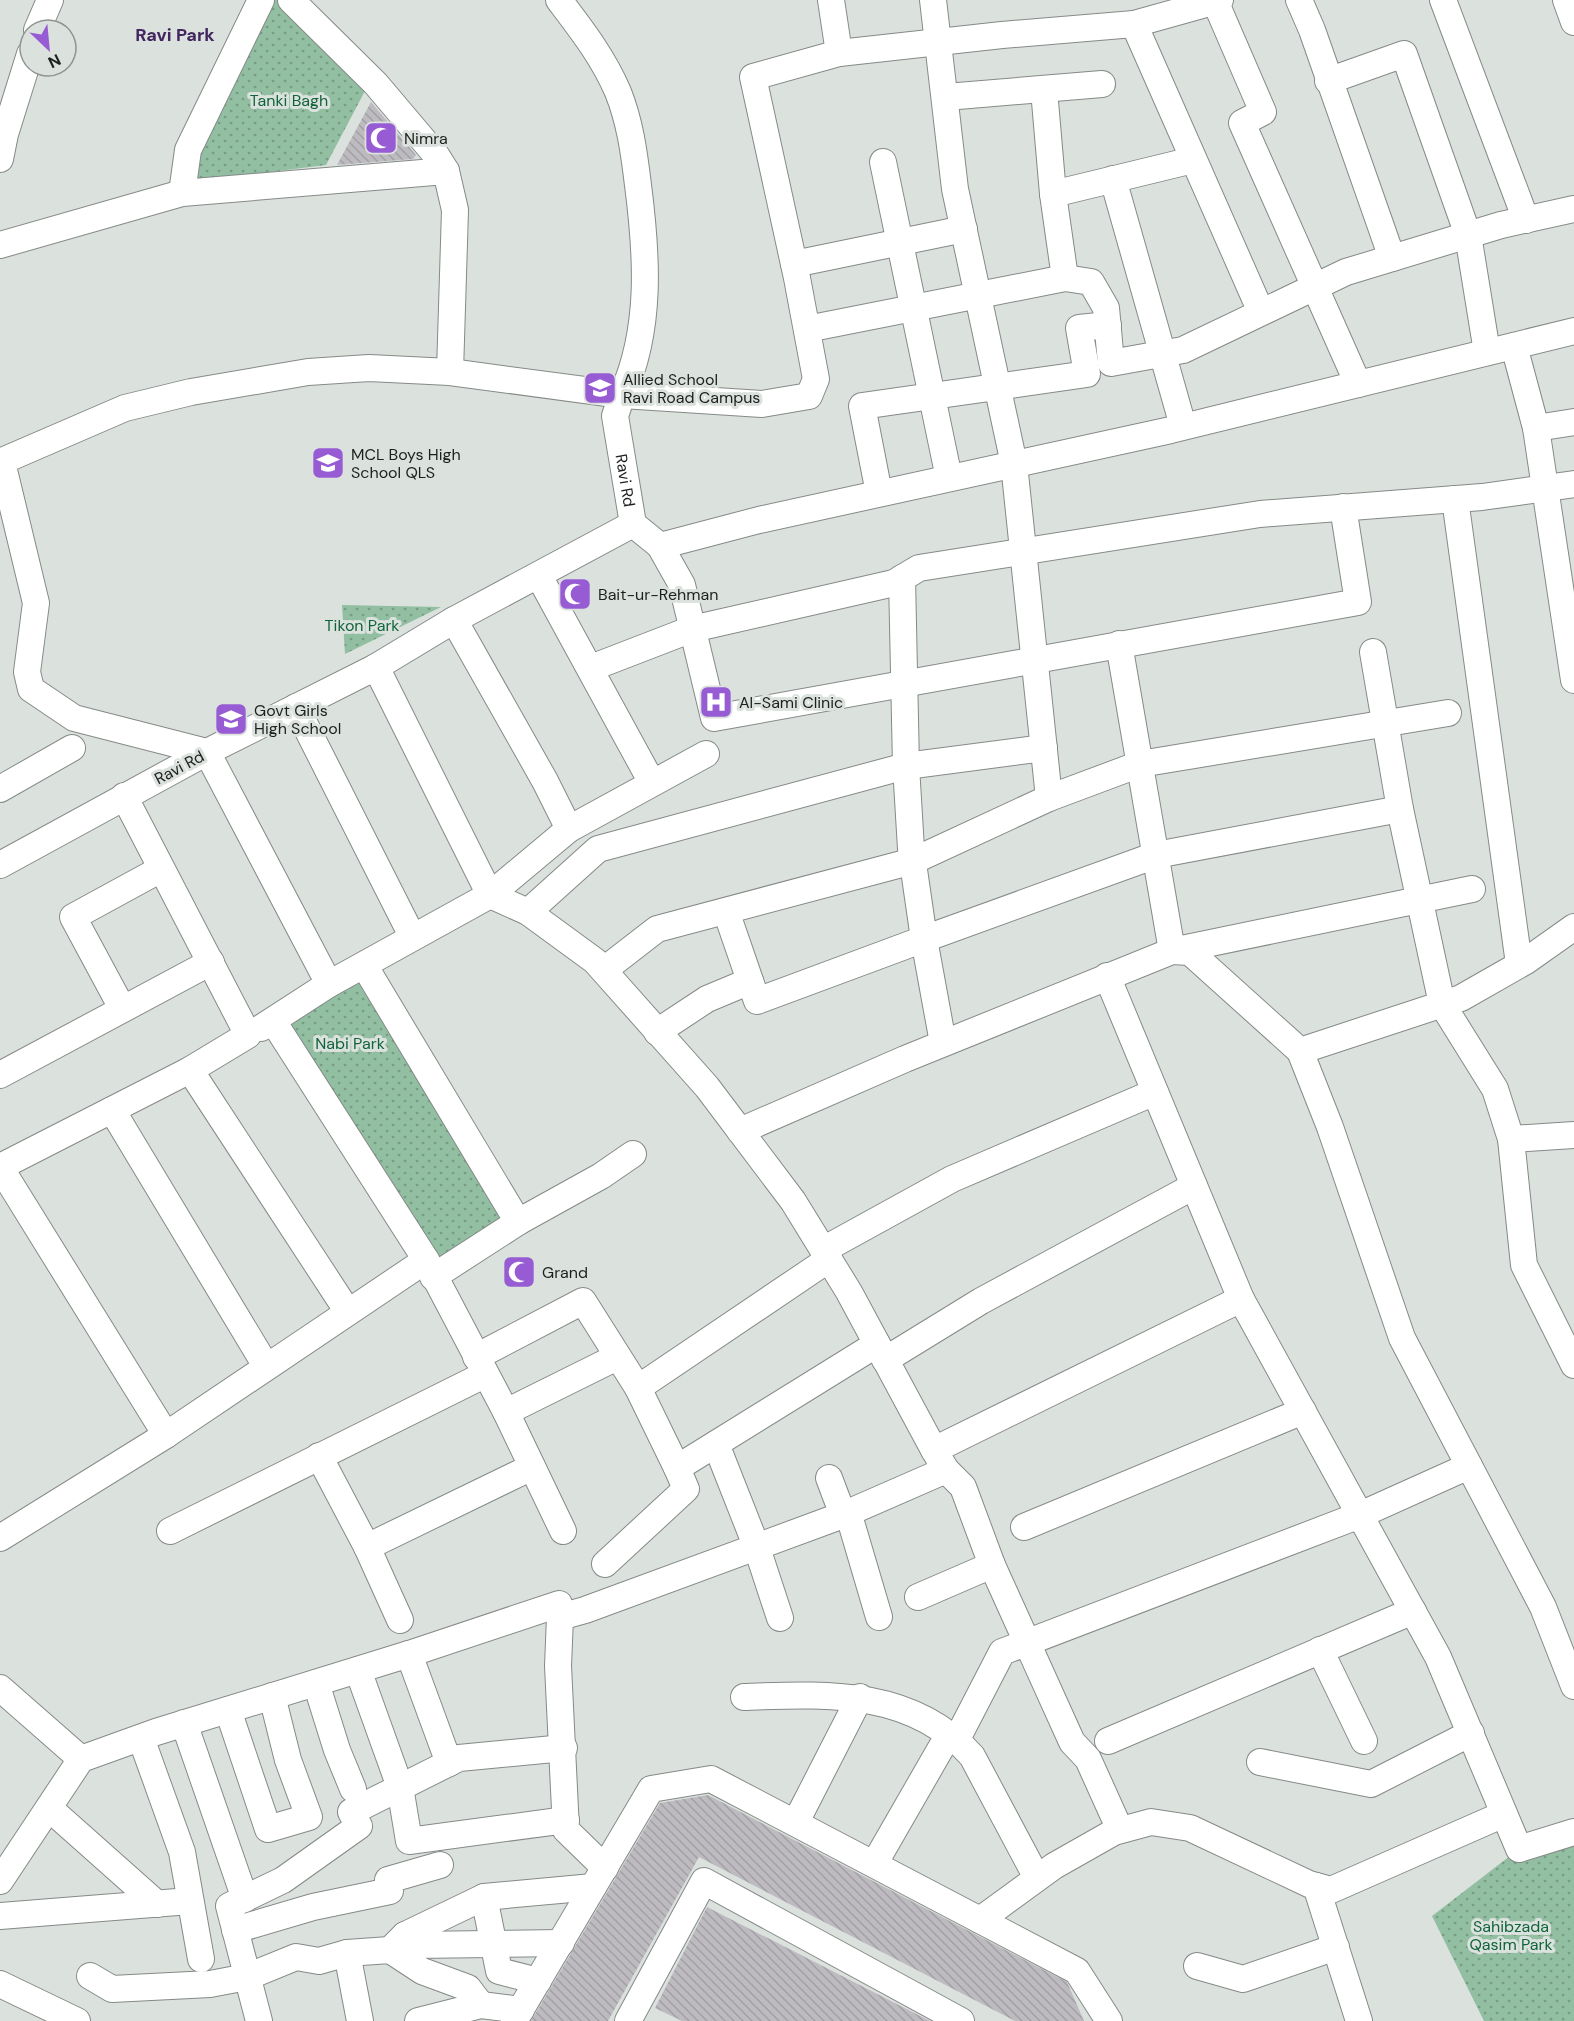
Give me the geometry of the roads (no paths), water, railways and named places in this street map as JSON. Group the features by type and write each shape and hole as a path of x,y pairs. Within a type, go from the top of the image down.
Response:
{"street":[{"path":"43,18 50,0"},
{"path":"182,193 188,150 261,0"},
{"path":"291,0 376,84 436,155 446,171 455,210 450,372"},
{"name":"Ravi Rd","path":"0,865 207,752 376,667 454,620 633,524 615,416 634,368 641,328 646,247 632,132 618,91 596,48 559,0"},
{"path":"831,0 839,53"},
{"path":"933,0 940,42 955,189 1014,464 1049,798"},
{"path":"1299,0 1312,30 1392,258"},
{"path":"1443,0 1526,220"},
{"path":"1566,0 1574,22"},
{"path":"329,984 207,752 74,718 31,689 27,672 36,603 1,462 125,408 191,392 308,372 369,368 450,372 622,395 762,404 809,396 816,379 794,264 753,77 839,53 1134,24 1217,1 1263,112 1242,123 1358,384"},
{"path":"1134,24 1261,312"},
{"path":"1328,81 1404,54 1468,235 1488,352"},
{"path":"0,159 5,134 22,78"},
{"path":"946,98 1102,84"},
{"path":"1044,90 1053,194 1065,278"},
{"path":"1053,194 1193,160"},
{"path":"884,162 949,478"},
{"path":"0,245 182,193 446,171"},
{"path":"1113,179 1183,426"},
{"path":"807,329 1065,278 1091,282 1106,308 1111,363 1183,351 1346,272 1468,235 1574,209"},
{"path":"794,264 964,229"},
{"path":"879,493 862,406 1087,374 1079,328 1108,325"},
{"path":"660,546 759,520 1183,426 1574,332"},
{"path":"1515,346 1536,428 1569,617 1574,680"},
{"path":"1536,428 1574,422"},
{"path":"591,668 692,629 894,583 918,568 1260,514 1455,499 1574,484"},
{"path":"1455,499 1519,964"},
{"path":"633,524 660,546 682,585 714,718 903,682 1358,602 1343,507"},
{"path":"539,576 651,781"},
{"path":"902,579 906,766 913,861 924,939 943,1043"},
{"path":"454,620 545,781 569,829"},
{"path":"1119,644 1172,951"},
{"path":"1373,652 1400,809 1442,1004 1495,1089 1511,1139 1524,1265 1566,1331 1574,1365"},
{"path":"376,667 490,895 528,912 604,970 707,1088 793,1201 826,1254 940,1460 963,1487 992,1565 1072,1742 1088,1759 1120,1830"},
{"path":"296,707 412,936"},
{"path":"604,970 657,929 913,861 1049,798 1140,764 1448,713"},
{"path":"0,789 72,748"},
{"path":"528,912 598,849 906,766 1044,748"},
{"path":"166,1435 0,1167 190,1070 273,1021 329,984 412,936 490,895 569,829 651,781 706,754"},
{"path":"124,796 248,1035"},
{"path":"726,911 757,1001 1156,855 1400,809"},
{"path":"122,1008 73,917 161,869"},
{"path":"740,1131 943,1043 1172,951 1472,888"},
{"path":"1300,1051 1461,998 1519,964 1574,927"},
{"path":"1172,951 1190,952 1300,1051 1330,1127 1402,1338 1543,1607 1574,1686"},
{"path":"0,1075 211,962"},
{"path":"364,965 518,1222"},
{"path":"1107,976 1240,1299 1438,1657 1519,1849 1574,1832"},
{"path":"657,1032 707,999 750,981"},
{"path":"273,1021 430,1269 506,1412 563,1531"},
{"path":"190,1070 348,1312"},
{"path":"638,1388 826,1254 952,1179 1155,1092"},
{"path":"112,1110 266,1366"},
{"path":"1511,1139 1574,1135"},
{"path":"0,1539 166,1435 348,1312 601,1176 633,1154"},
{"path":"677,1468 881,1352 1194,1186"},
{"path":"560,1617 757,1548 845,1514 940,1460 1240,1299"},
{"path":"170,1531 319,1456 480,1366 583,1301 638,1388 686,1489 605,1564"},
{"path":"506,1412 617,1357"},
{"path":"1024,1527 1303,1411"},
{"path":"716,1444 757,1548 780,1618"},
{"path":"319,1456 367,1547 400,1620"},
{"path":"880,1854 1002,1652 1360,1515 1469,1466"},
{"path":"367,1547 532,1467"},
{"path":"829,1478 845,1514 879,1617"},
{"path":"918,1597 992,1565"},
{"path":"0,1881 81,1759 184,1723 559,1605 558,1666 564,1748 566,1830 599,1878"},
{"path":"1108,1741 1413,1611"},
{"path":"1320,1650 1364,1741"},
{"path":"409,1654 449,1762"},
{"path":"358,1670 400,1787 409,1841 566,1820"},
{"path":"316,1683 337,1750 353,1789"},
{"path":"0,1688 81,1759"},
{"path":"744,1697 800,1695 860,1697 923,1717 953,1736 972,1756 1037,1878"},
{"path":"228,1710 268,1829 309,1816 288,1760 272,1696"},
{"path":"799,1816 860,1697"},
{"path":"184,1723 245,1899"},
{"path":"1260,1762 1371,1784 1471,1733"},
{"path":"141,1737 182,1852 201,1959"},
{"path":"259,2021 229,1906 283,1880 358,1826 351,1812 449,1762 459,1758 564,1748"},
{"path":"418,2021 445,2018 481,2006 518,2016 651,1789 711,1779 1077,1971 1109,2021"},
{"path":"48,1808 157,1904"},
{"path":"980,1920 1037,1878 1120,1830 1151,1822 1190,1828 1316,1886 1331,1890 1504,1814"},
{"path":"235,1930 313,1907 390,1891 388,1880 440,1865"},
{"path":"90,1976 112,1989 210,1984 247,1977 296,1957 319,1961 397,1942 484,1897 599,1878"},
{"path":"628,2021 704,1881 961,2021"},
{"path":"1316,1886 1359,2021"},
{"path":"484,1897 499,1971 538,1982"},
{"path":"0,1916 190,1901"},
{"path":"397,1942 414,1946 493,1942 561,1943"},
{"path":"397,1942 422,1971 468,1988 481,2006"},
{"path":"1197,1966 1243,1979 1335,1947"},
{"path":"347,1953 360,2021"},
{"path":"0,1984 76,2021"}],"place":[{"name":"Nimra","path":"381,138"},
{"name":"Allied School Ravi Road Campus","path":"600,388"},
{"name":"MCL Boys High School QLS","path":"328,463"},
{"name":"Bait-ur-Rehman","path":"575,594"},
{"name":"Al-Sami Clinic","path":"716,702"},
{"name":"Govt Girls High School","path":"231,719"},
{"name":"Grand","path":"519,1272"}],"district":[{"name":"Ravi Park","path":"175,35"}],"park label":[{"name":"Tanki Bagh","path":"289,100"},
{"name":"Tikon Park","path":"362,625"},
{"name":"Nabi Park","path":"350,1043"},
{"name":"Sahibzada Qasim Park","path":"1511,1935"}]}
